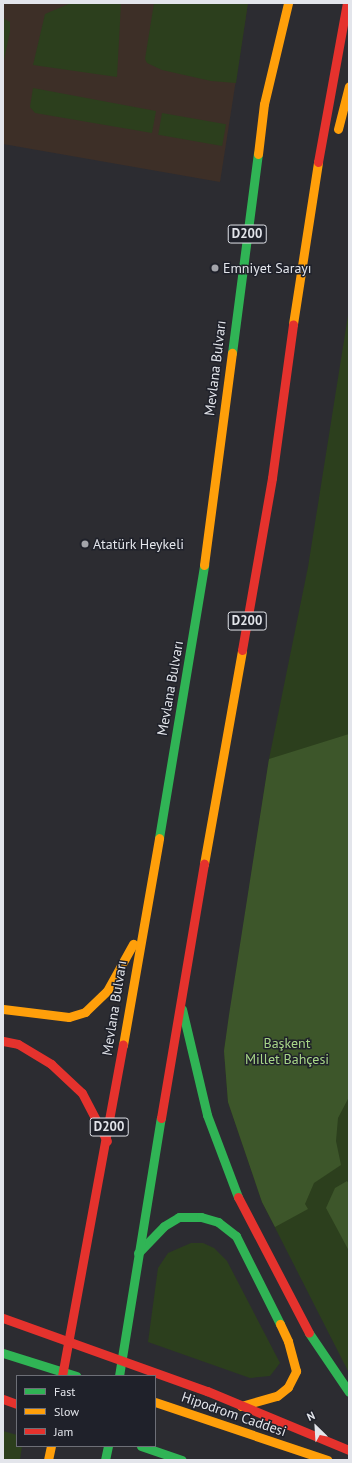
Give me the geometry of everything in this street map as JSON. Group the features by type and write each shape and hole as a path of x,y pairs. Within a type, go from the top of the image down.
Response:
{"main road":[{"name":"Mevlana Bulvarı","path":"62,1375 71,1322 107,1141 141,930 201,591 264,104 288,3"},
{"name":"D200","path":"119,1375 180,1000 272,478 304,240 347,3"},
{"path":"264,104 272,26"},
{"path":"336,138 349,86"},
{"path":"304,240 329,160"},
{"path":"3,1009 69,1017 85,1012 107,991 141,930"},
{"path":"180,1000 207,1115 235,1192 313,1340 349,1392"},
{"path":"3,1041 18,1044 51,1064 82,1093 107,1141"},
{"path":"138,1253 164,1226 179,1217 201,1218 218,1222 236,1236 288,1341 296,1370 288,1387 277,1396 241,1406"},
{"path":"3,1318 207,1391 349,1450"},
{"path":"3,1353 73,1375"},
{"path":"3,1399 16,1404"},
{"name":"Hipodrom Caddesi","path":"156,1402 327,1460"},
{"path":"48,1460 51,1447"},
{"path":"105,1460 108,1447"},
{"path":"144,1447 182,1460"}],"shaded area":[{"path":"3,3 248,3 220,182 3,144"}],"green space":[{"path":"71,3 121,3 117,77 33,65 45,14"},
{"path":"154,3 248,3 236,83 211,81 162,70 147,63 145,59"},
{"path":"3,18 10,22 10,31 3,65"},
{"path":"33,88 156,111 152,133 35,113 30,107"},
{"path":"162,113 226,124 222,146 158,135"},
{"name":"Başkent Millet Bahçesi","path":"349,309 349,1373 262,1202 228,1102 224,1051 269,759 308,567"},
{"name":"Başkent Millet Bahçesi","path":"349,734 349,1097 338,1118 336,1141 341,1165 314,1183 305,1204 308,1209 275,1227 262,1202 228,1102 224,1051 229,1015 269,759"},
{"path":"347,1181 349,1184 349,1251 326,1208 335,1188"},
{"path":"191,1243 203,1243 214,1248 227,1261 280,1363 270,1376 250,1378 148,1342 158,1268 168,1253"},
{"path":"3,1431 16,1435 16,1447 22,1447 20,1460 3,1460"}],"traffic: fast":[{"path":"232,353 258,154"},
{"path":"159,838 204,565"},
{"path":"182,1009 207,1115 238,1197"},
{"path":"119,1375 161,1118"},
{"path":"138,1253 164,1226 179,1217 201,1217 218,1222 236,1236 280,1324"},
{"path":"309,1333 349,1392"},
{"path":"3,1353 73,1375"},
{"path":"105,1460 108,1447"},
{"path":"144,1447 182,1460"}],"traffic: slow":[{"path":"258,154 264,104 288,3"},
{"path":"338,129 349,86"},
{"path":"293,324 318,162"},
{"path":"204,565 232,353"},
{"path":"204,864 242,650"},
{"path":"123,1045 159,838"},
{"path":"3,1009 69,1017 85,1012 107,991 133,944"},
{"path":"241,1406 277,1396 288,1387 296,1371 288,1341 280,1324"},
{"path":"156,1402 327,1460"},
{"path":"48,1460 51,1447"}],"traffic: jam":[{"path":"318,162 347,3"},
{"path":"242,650 272,478 293,324"},
{"path":"161,1118 204,864"},
{"path":"3,1041 18,1044 51,1064 82,1093 107,1141"},
{"path":"62,1375 123,1045"},
{"path":"238,1197 309,1333"},
{"path":"3,1318 207,1391 349,1450"},
{"path":"3,1399 16,1404"}],"place":[{"name":"Emniyet Sarayı","path":"215,268"},
{"name":"Atatürk Heykeli","path":"85,544"}]}
